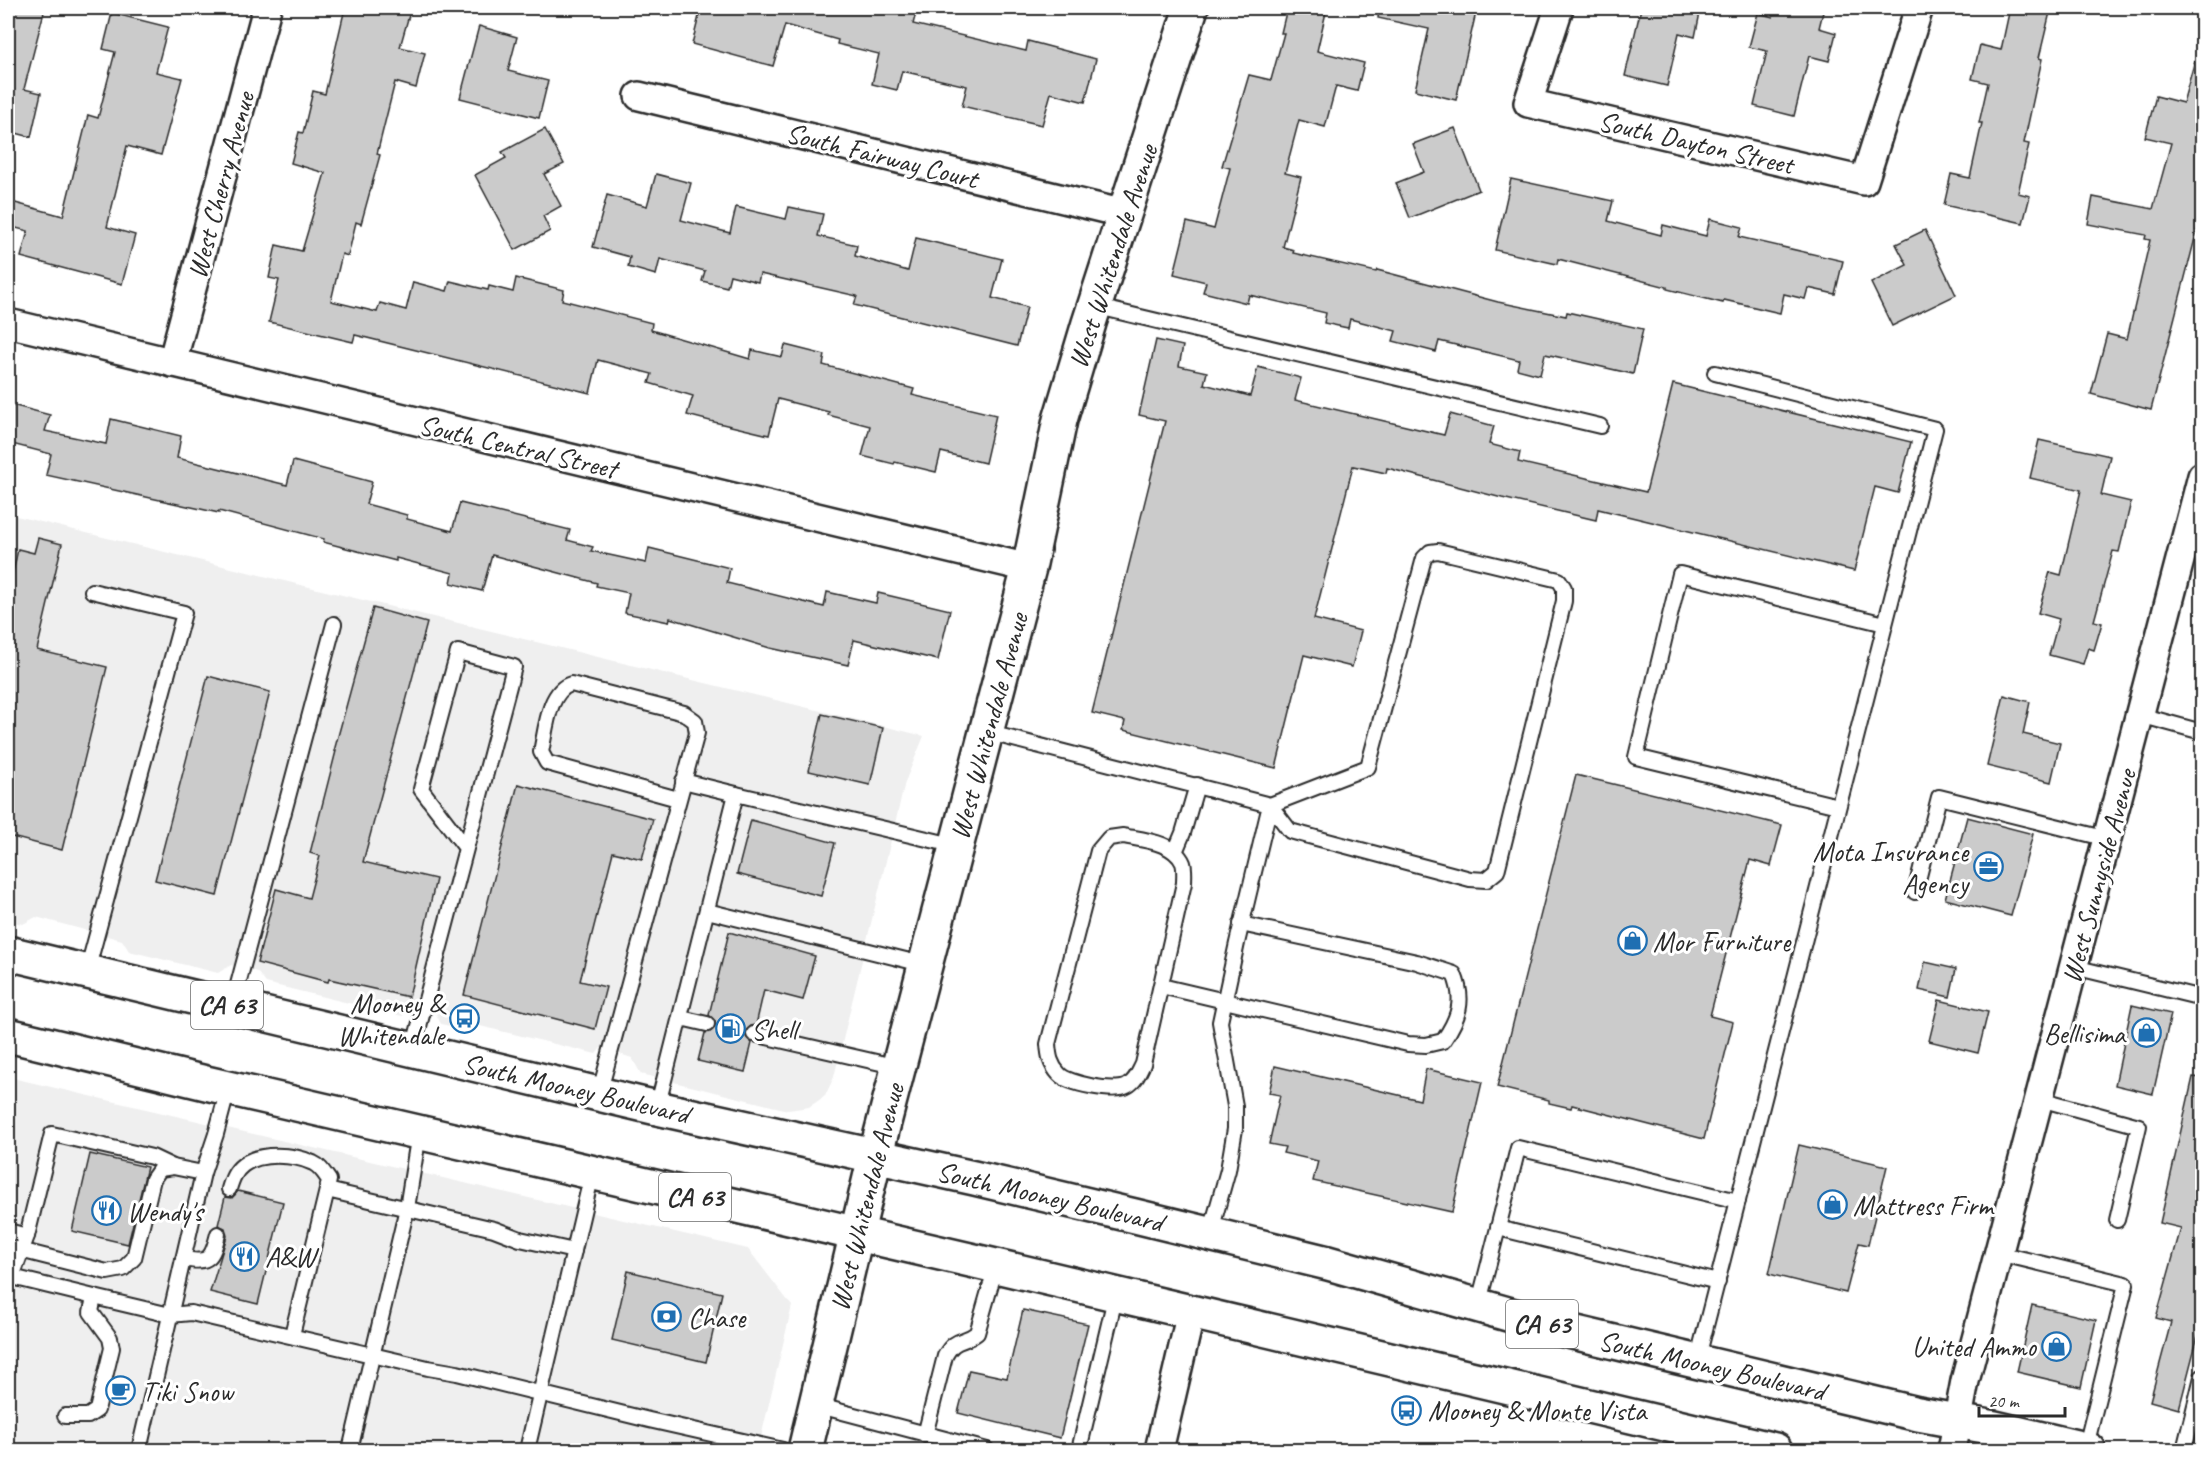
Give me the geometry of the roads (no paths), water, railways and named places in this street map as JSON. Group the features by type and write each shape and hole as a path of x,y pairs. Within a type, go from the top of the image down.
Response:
{"main road":[{"name":"West Whitendale Avenue","path":"805,1450 875,1157 1029,568 1060,420 1094,306 1191,8"},
{"name":"South Mooney Boulevard","path":"8,953 657,1108 974,1178 1328,1263 1564,1330 1918,1414 1955,1436 1995,1428 2087,1450"},
{"name":"CA 63","path":"8,1035 1775,1450"}],"street":[{"name":"West Cherry Avenue","path":"172,363 267,8"},
{"name":"South Dayton Street","path":"1559,8 1528,103 1864,181 1919,8"},
{"name":"South Fairway Court","path":"639,96 1125,214"},
{"name":"South Central Street","path":"8,323 1029,568"},
{"name":"West Sunnyside Avenue","path":"1955,1436 1965,1381 1998,1252 2202,476"},
{"path":"1159,1450 1191,1312"}],"lane":[{"path":"1094,306 1600,426"},
{"path":"1697,1361 1935,429 1715,373"},
{"path":"986,732 1270,805 1368,766 1424,558 1430,552 1438,551 1559,580 1564,588 1564,601 1497,871 1486,880 1470,879 1290,831 1270,805"},
{"path":"1838,806 1636,757 1680,574 1885,624"},
{"path":"87,971 183,613 92,591"},
{"path":"232,1007 334,624"},
{"path":"413,1050 514,666 458,652 421,789 466,848"},
{"path":"599,1094 697,733 695,721 689,716 571,684 557,693 541,752 547,763 678,799"},
{"path":"2140,715 2202,732"},
{"path":"683,781 957,846"},
{"path":"1175,852 1197,785"},
{"path":"657,1108 736,794"},
{"path":"1915,892 1939,797 2108,839"},
{"path":"1210,1234 1228,1170 1234,1129 1235,1106 1220,1022 1270,805"},
{"path":"1124,836 1156,843 1175,852 1183,864 1184,883 1143,1064 1136,1079 1126,1087 1108,1089 1060,1076 1050,1062 1048,1044 1098,851 1109,838 1124,836"},
{"path":"707,911 926,964"},
{"path":"1161,986 1387,1040 1426,1045 1443,1041 1453,1027 1459,1009 1460,990 1454,974 1446,970 1241,924"},
{"path":"2074,967 2202,998"},
{"path":"681,1018 707,1024"},
{"path":"754,1034 899,1067"},
{"path":"139,1450 203,1173 228,1088"},
{"path":"2040,1099 2139,1126 2117,1220"},
{"path":"350,1450 407,1208 419,1133"},
{"path":"203,1173 173,1167 152,1157 52,1134 27,1236 14,1249 10,1276 170,1314 191,1313 292,1335 783,1450"},
{"path":"1479,1306 1518,1148 1738,1201"},
{"path":"229,1189 233,1175 243,1165 256,1158 274,1156 312,1163 322,1170 329,1180 292,1335"},
{"path":"14,1249 107,1272 123,1269 134,1258 153,1179 160,1169 173,1167"},
{"path":"527,1450 592,1174"},
{"path":"327,1190 494,1229 520,1239 574,1251"},
{"path":"1498,1228 1718,1282"},
{"path":"8,1231 27,1236"},
{"path":"183,1259 206,1261 213,1254 218,1234"},
{"path":"1998,1252 2126,1284 2087,1450"},
{"path":"925,1435 945,1356 951,1345 977,1333 996,1266"},
{"path":"1079,1450 1116,1294"},
{"path":"65,1416 88,1416 97,1410 112,1348 110,1338 91,1312 94,1297"},
{"path":"2184,1450 2202,1377"},
{"path":"816,1405 987,1450"}],"place":[{"name":"Mota Insurance Agency","path":"1989,867"},
{"name":"Mor Furniture","path":"1632,941"},
{"name":"Mooney & Whitendale","path":"465,1019"},
{"name":"Shell","path":"730,1029"},
{"name":"Bellisima","path":"2146,1033"},
{"name":"Mattress Firm","path":"1832,1205"},
{"name":"Wendy's","path":"106,1211"},
{"name":"A&W","path":"244,1256"},
{"name":"Chase","path":"667,1317"},
{"name":"United Ammo","path":"2057,1346"},
{"name":"Tiki Snow","path":"121,1391"},
{"name":"Mooney & Monte Vista","path":"1407,1410"}]}
